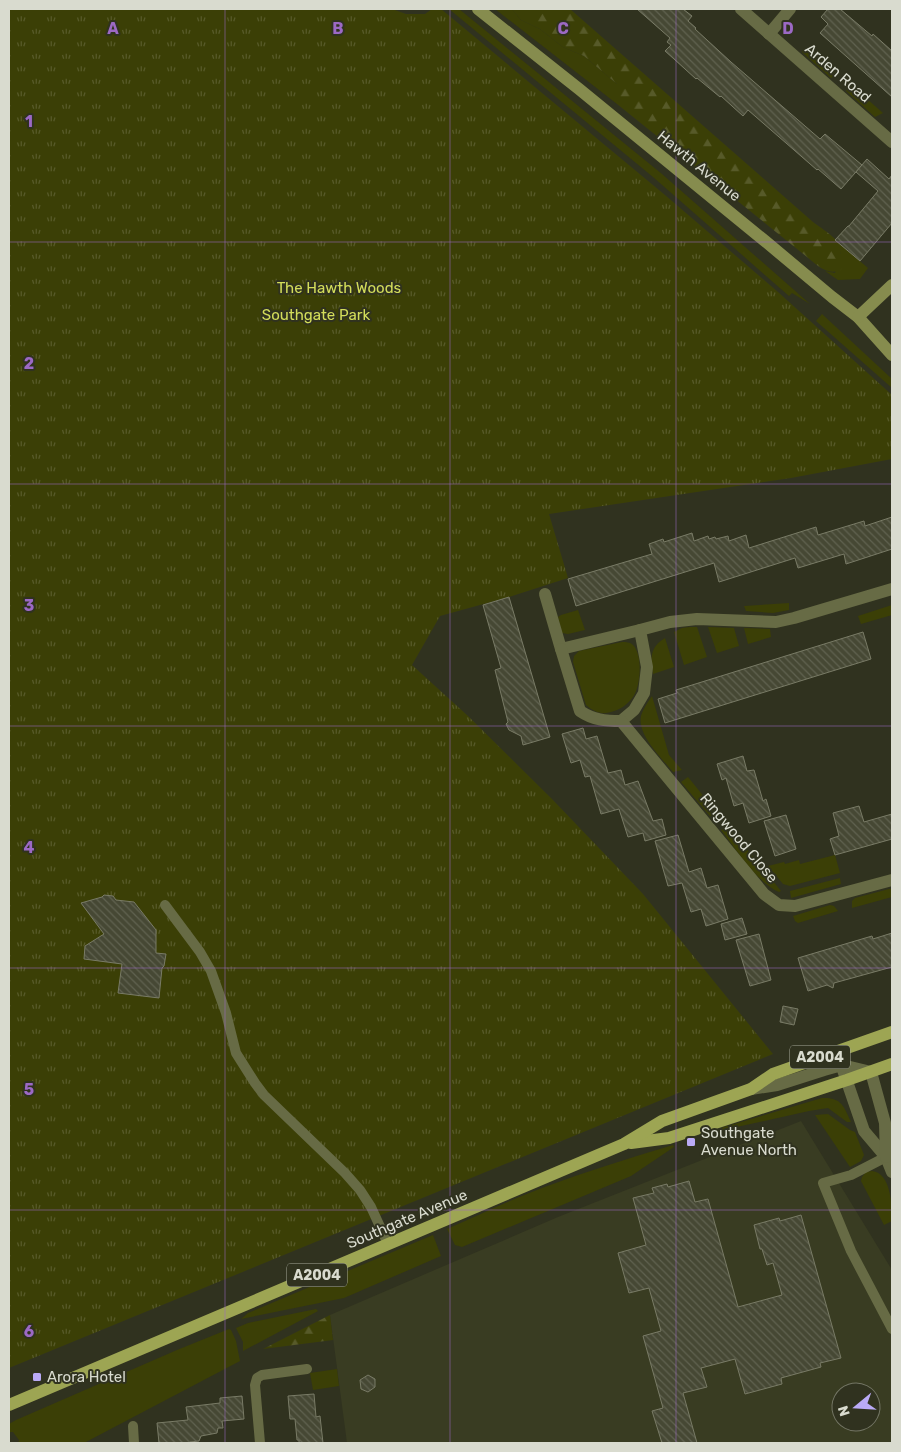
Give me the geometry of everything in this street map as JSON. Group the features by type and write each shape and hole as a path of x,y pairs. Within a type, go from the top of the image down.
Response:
{"main road":[{"name":"Southgate Avenue","path":"9,1405 624,1144 662,1121 751,1089 773,1074 892,1032"},
{"name":"Southgate Avenue","path":"624,1144 669,1138 892,1064"}],"street":[{"name":"Hawth Avenue","path":"478,9 858,317 892,355"},
{"name":"Arden Road","path":"741,9 892,142"},
{"path":"769,34 790,9"},
{"path":"858,317 892,285"},
{"path":"561,649 670,622 697,619 776,622 892,589"},
{"path":"545,594 580,711 590,717 607,721 621,721 634,710 644,693 647,667 640,630"},
{"name":"Ringwood Close","path":"621,721 764,894 779,905 795,906 892,880"},
{"path":"836,1052 864,1130 886,1157 892,1172"},
{"path":"751,1089 777,1085 842,1066 871,1072 885,1123 886,1157"}],"lane":[{"path":"165,905 200,952 211,971 226,1013 236,1053 255,1084 264,1095 345,1172 360,1190 388,1244"},
{"path":"886,1157 850,1175 823,1183 851,1251 892,1329"},
{"path":"260,1443 255,1385 257,1378 262,1375 307,1369"},
{"path":"133,1426 134,1443"}],"shaded area":[{"path":"801,1121 892,1270 892,1443 347,1443 330,1315 558,1217"}],"green space":[{"name":"Southgate Park","path":"9,9 392,9 406,14 425,14 432,9 441,9 665,195 778,292 892,395 892,459 791,478 549,514 568,578 440,616 412,665 468,716 552,799 643,894 773,1054 9,1368"},
{"path":"449,9 459,9 662,174 810,304 792,293 789,296 653,177"},
{"path":"495,9 512,9 521,20 540,29 563,47 584,56 617,84 617,104"},
{"path":"512,9 570,9 813,222 835,239 841,254 841,270 827,271 815,263 617,104 617,84 584,56 563,47 540,29 521,20"},
{"path":"804,48 809,48 839,74 831,78 802,52"},
{"path":"850,84 883,113 875,117 846,91"},
{"path":"835,240 868,268 860,279 838,280 825,271 835,273 841,254"},
{"path":"822,314 892,379 892,388 816,321"},
{"path":"789,603 789,610 773,613 746,611 744,606"},
{"path":"892,605 892,615 861,624 858,616"},
{"path":"578,610 585,630 568,634 562,633 558,617"},
{"path":"697,627 707,657 684,665 674,632"},
{"path":"708,627 734,628 739,646 717,653"},
{"path":"744,628 770,629 771,637 748,644"},
{"path":"665,638 674,667 653,674 652,653 656,645"},
{"path":"622,642 632,644 640,663 636,692 629,702 621,708 608,713 598,712 586,705 573,662 574,656 579,651"},
{"path":"652,696 669,755 682,770 673,772 651,746 643,731 641,716"},
{"path":"688,777 718,814 710,816 681,782"},
{"path":"729,827 781,891 779,892 771,888 747,865 721,830"},
{"path":"835,855 840,873 790,886 783,884 768,866 799,860 800,864"},
{"path":"840,878 841,884 791,898 790,891"},
{"path":"892,889 892,897 852,908 852,901 855,898"},
{"path":"830,905 834,906 838,911 798,923 793,916"},
{"path":"822,1098 838,1101 846,1111 851,1122 847,1122 828,1108 714,1132 721,1128"},
{"path":"828,1114 855,1132 864,1155 861,1161 850,1167 815,1115"},
{"path":"673,1145 674,1147 631,1176 462,1247 455,1245 447,1229 542,1188 607,1165"},
{"path":"872,1171 883,1177 889,1191 892,1221 884,1225 861,1181 866,1172"},
{"path":"433,1235 441,1256 344,1298 241,1319 248,1313"},
{"path":"316,1309 318,1311 243,1351 243,1342 236,1328 248,1323"},
{"path":"330,1315 333,1340 263,1349"},
{"path":"229,1329 236,1341 240,1361 84,1443 18,1443 19,1440 13,1432 9,1432 9,1424 16,1420"},
{"path":"337,1369 339,1386 313,1390 310,1373"}],"building":[{"path":"637,9 683,9 692,16 688,21 695,29 731,62 820,139 825,134 862,165 841,189 748,110 743,116 721,96 696,79 665,51 671,45 667,42 670,38"},
{"path":"828,9 840,9 892,51 892,97 820,33 828,24 821,17"},
{"path":"867,159 889,179 892,175 892,223 860,261 835,240 878,191 856,172"},
{"path":"892,517 892,549 846,564 844,554 798,568 795,558 719,582 714,563 576,606 568,579 652,554 649,544 663,539 664,542 692,533 694,541 708,536 709,539 715,537 716,539 728,536 729,541 746,535 749,548 816,527 818,535 864,521 865,526"},
{"path":"509,597 550,737 523,745 521,736 509,730 506,724 508,722 495,670 501,668 483,605"},
{"path":"863,632 871,659 665,723 658,699 677,693 676,690"},
{"path":"583,728 586,739 597,736 608,773 621,770 625,785 638,781 653,821 662,819 666,835 645,841 643,833 628,837 619,809 601,814 590,776 585,777 580,760 571,763 562,734"},
{"path":"743,756 747,771 754,770 763,801 766,799 771,816 749,823 743,803 734,806 726,778 722,780 717,764"},
{"path":"859,806 864,822 892,814 892,839 835,855 830,839 839,836 833,813"},
{"path":"786,815 796,849 775,856 764,821"},
{"path":"678,835 689,872 701,868 707,888 718,885 728,919 706,926 701,909 691,912 682,883 668,886 655,841"},
{"path":"104,895 113,896 116,900 134,902 156,930 156,953 166,954 162,968 159,998 118,993 122,964 84,959 85,946 104,934 81,903"},
{"path":"742,918 747,934 725,940 721,924"},
{"path":"892,933 892,967 834,983 833,988 827,985 808,991 798,958 872,936 873,939"},
{"path":"759,934 771,980 750,986 736,940"},
{"path":"783,1006 798,1009 794,1025 780,1022"},
{"path":"689,1181 695,1202 708,1199 738,1307 782,1295 773,1263 767,1265 762,1249 760,1249 754,1225 779,1218 780,1221 801,1215 841,1358 820,1363 821,1367 781,1378 782,1384 745,1394 735,1359 701,1368 707,1387 683,1393 697,1443 662,1443 652,1411 663,1408 643,1336 661,1331 649,1288 629,1293 618,1253 646,1245 633,1198 654,1193 652,1188 667,1184 668,1187"},
{"path":"368,1375 375,1379 375,1387 368,1392 361,1389 360,1380"},
{"path":"314,1394 316,1417 320,1416 323,1443 299,1443 295,1419 290,1419 288,1396"},
{"path":"242,1396 244,1419 222,1421 223,1428 218,1428 217,1433 201,1436 199,1441 191,1443 159,1443 157,1423 188,1420 186,1407 220,1403 220,1398"}],"place":[{"name":"Southgate Avenue North","path":"691,1142"},
{"name":"Arora Hotel","path":"37,1377"}],"park label":[{"name":"The Hawth Woods","path":"339,288"}]}
